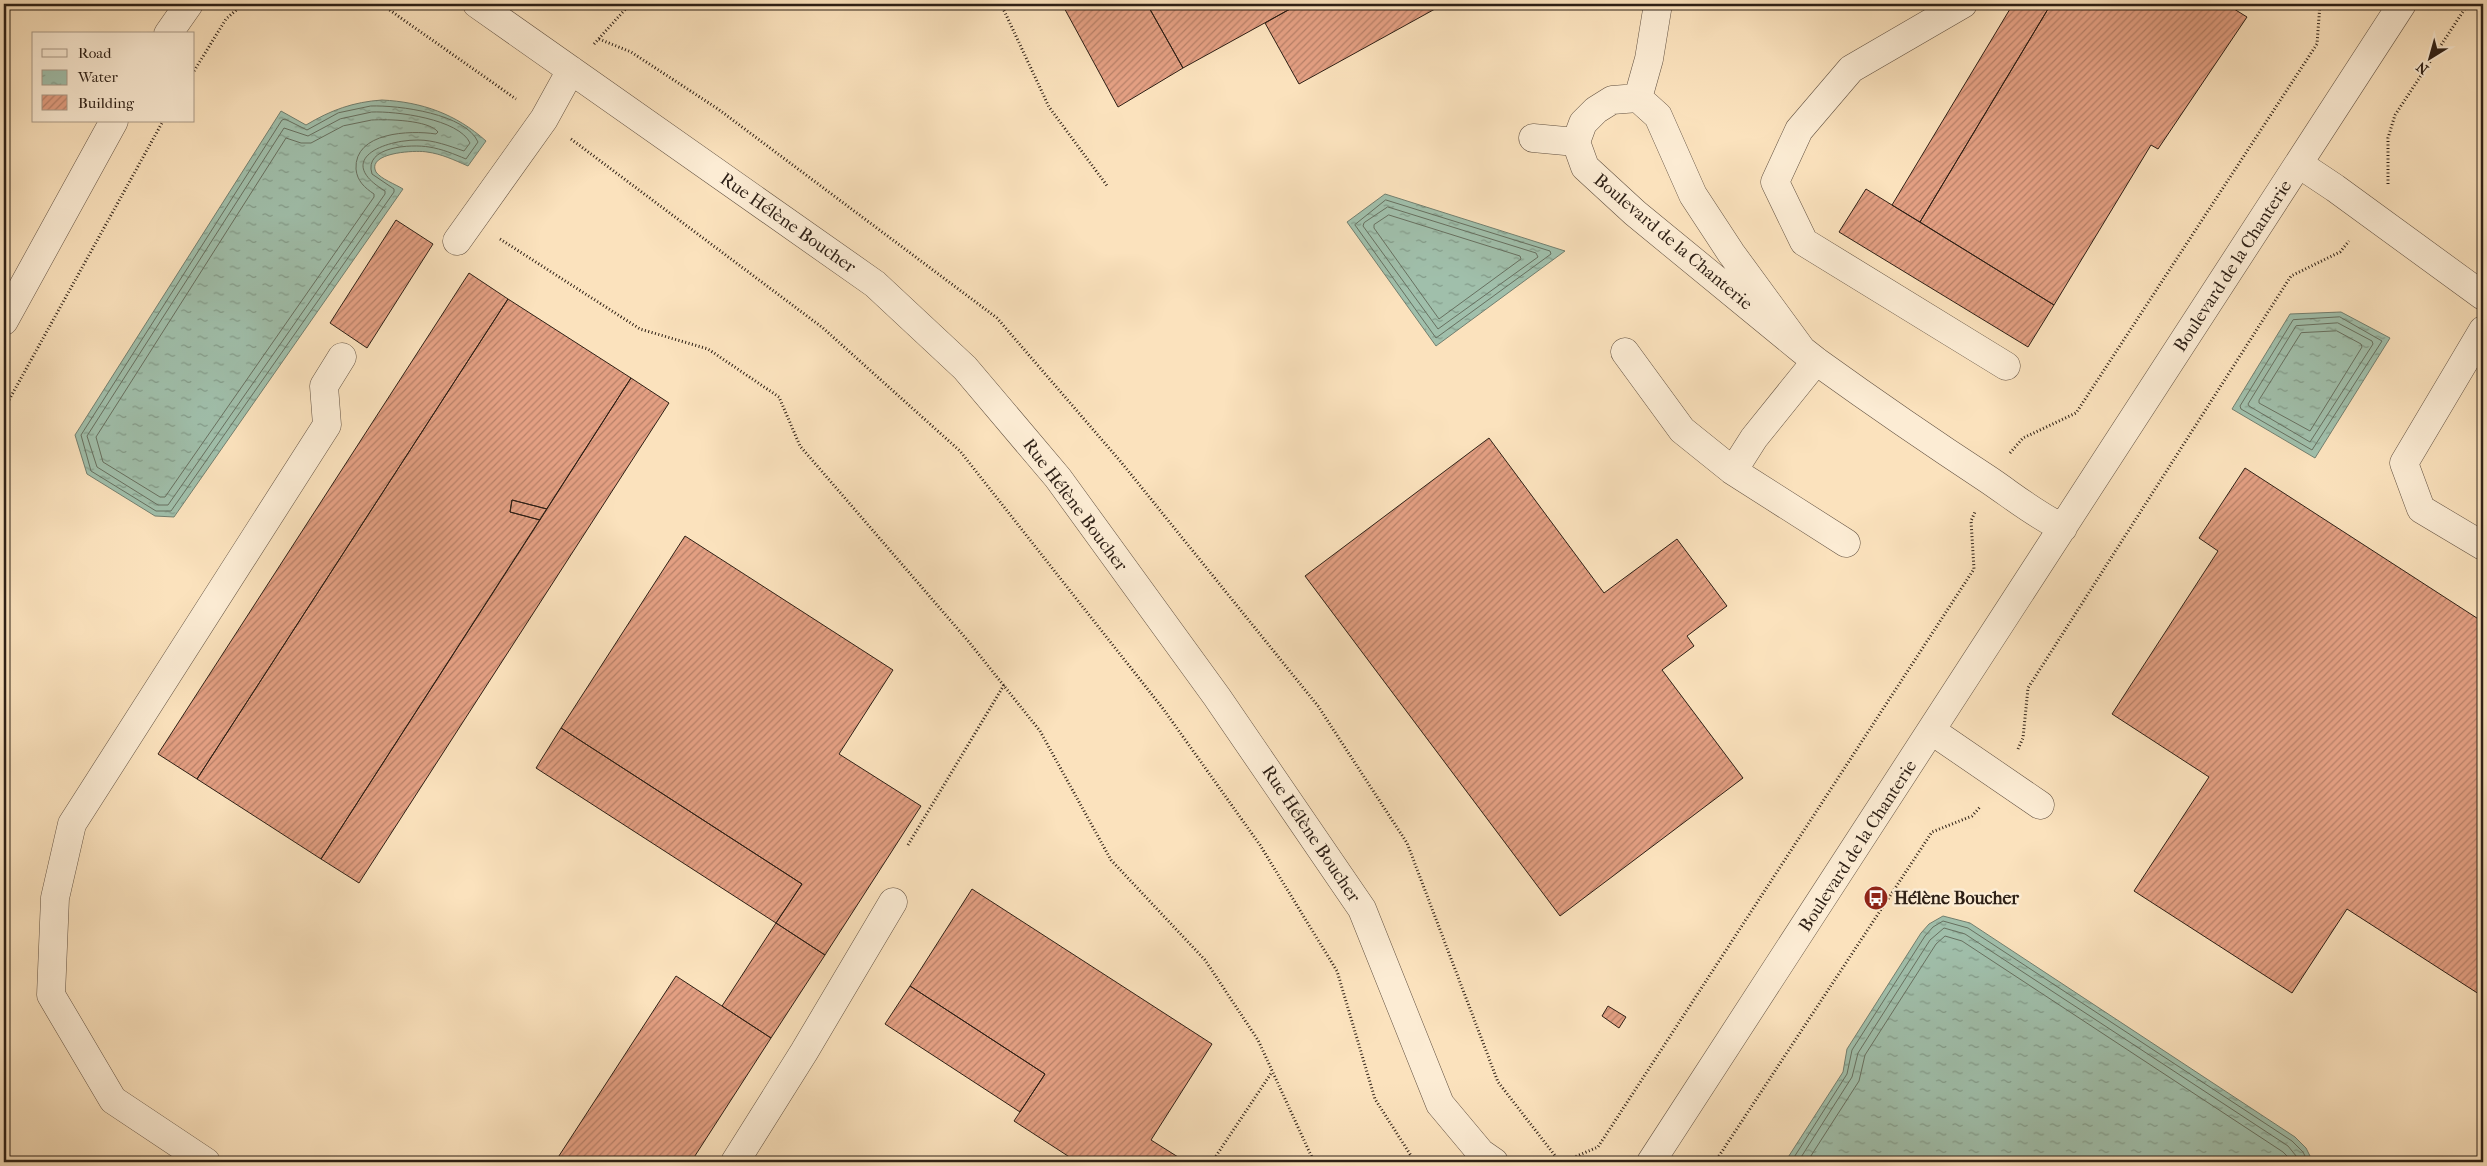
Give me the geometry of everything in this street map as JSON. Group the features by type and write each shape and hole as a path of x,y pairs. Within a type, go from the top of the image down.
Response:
{"street":[{"path":"169,32 189,4"},
{"name":"Rue Hélène Boucher","path":"477,4 875,284 965,368 1058,478 1217,697 1362,909 1440,1104 1481,1153 1494,1162"},
{"path":"1533,138 1576,142 1582,123 1596,110 1612,100 1638,98 1649,58 1658,4"},
{"path":"1963,4 1851,69 1799,130 1775,182 1804,242 2006,366"},
{"name":"Boulevard de la Chanterie","path":"1651,1162 2064,528 2402,4"},
{"path":"464,231 544,119 571,70"},
{"name":"Boulevard de la Chanterie","path":"1638,98 1658,116 1693,195 1731,252 1809,356"},
{"path":"4,321 113,122"},
{"name":"Boulevard de la Chanterie","path":"1576,142 1585,167 1635,213 1809,356 1905,426 1992,482 2041,517 2064,528"},
{"path":"2299,164 2370,213 2483,296"},
{"path":"2483,330 2404,463 2421,509 2483,546"},
{"path":"1625,352 1682,430 1733,470 1846,544"},
{"path":"1733,470 1809,356"},
{"path":"206,1162 113,1100 51,996 55,898 72,824 327,425 324,386 342,357"},
{"path":"1932,731 2040,806"},
{"path":"735,1162 804,1052 893,902"}],"path":[{"path":"195,69 226,19 243,4"},
{"path":"382,4 544,119 822,328 960,451 1164,710 1260,846 1337,971 1375,1099 1414,1162"},
{"path":"599,39 630,4"},
{"path":"1001,4 1049,106 1108,187"},
{"path":"2006,458 2022,438 2076,414 2316,44 2320,4"},
{"path":"1715,1162 1932,832 1972,816 2004,781 2023,738 2028,688 2291,276 2340,252 2370,213 2390,182 2388,138 2395,115 2468,4"},
{"path":"4,410 162,122"},
{"path":"464,231 640,329 708,349 779,397 800,446 969,642 1040,731 1111,860 1206,960 1258,1040 1314,1162"},
{"path":"1563,1162 1598,1147 1974,569 1971,521 1976,510"},
{"path":"908,845 1004,685"},
{"path":"1212,1162 1272,1071"}],"water":[{"path":"382,100 411,103 438,111 463,123 486,141 468,166 443,156 422,151 394,154 378,160 375,165 378,175 403,189 174,517 155,516 87,474 75,435 281,111 306,125 342,108"},
{"path":"1385,194 1565,251 1436,346 1347,222"},
{"path":"2341,312 2390,338 2315,458 2232,409 2290,314"},
{"path":"1943,916 1970,923 2295,1137 2306,1148 2313,1162 1785,1162 1843,1072 1847,1049 1921,933 1929,924"}],"building":[{"path":"1062,4 1147,4 1183,68 1118,107"},
{"path":"1147,4 1299,4 1183,68"},
{"path":"1299,4 1444,4 1299,84 1265,23"},
{"path":"2013,4 2051,4 1920,222 1892,205"},
{"path":"2051,4 2226,4 2247,17 2158,149 2151,145 2054,305 1920,222"},
{"path":"1866,189 2054,305 2028,347 1839,232"},
{"path":"396,220 433,244 367,348 330,323"},
{"path":"469,273 508,299 197,779 158,754"},
{"path":"508,299 631,378 547,509 512,500 510,512 540,520 321,859 197,779"},
{"path":"631,378 669,403 359,883 321,859"},
{"path":"1489,438 1604,593 1677,539 1727,606 1687,636 1694,646 1662,670 1743,778 1560,916 1305,576"},
{"path":"2245,468 2483,622 2482,996 2347,909 2292,993 2134,891 2209,777 2112,714 2218,551 2199,538"},
{"path":"512,500 547,509 540,520 510,512"},
{"path":"685,536 893,670 839,754 921,806 825,955 776,923 802,884 561,728"},
{"path":"561,728 802,884 776,923 536,768"},
{"path":"972,889 1212,1044 1151,1140 1186,1162 1068,1162 1071,1158 1014,1121 1045,1074 910,986"},
{"path":"776,923 825,955 771,1038 722,1006"},
{"path":"676,976 771,1038 691,1162 555,1162"},
{"path":"910,986 1045,1074 1020,1112 885,1024"},
{"path":"1608,1006 1626,1017 1619,1028 1602,1016"}],"place":[{"name":"Hélène Boucher","path":"1876,898"}]}
